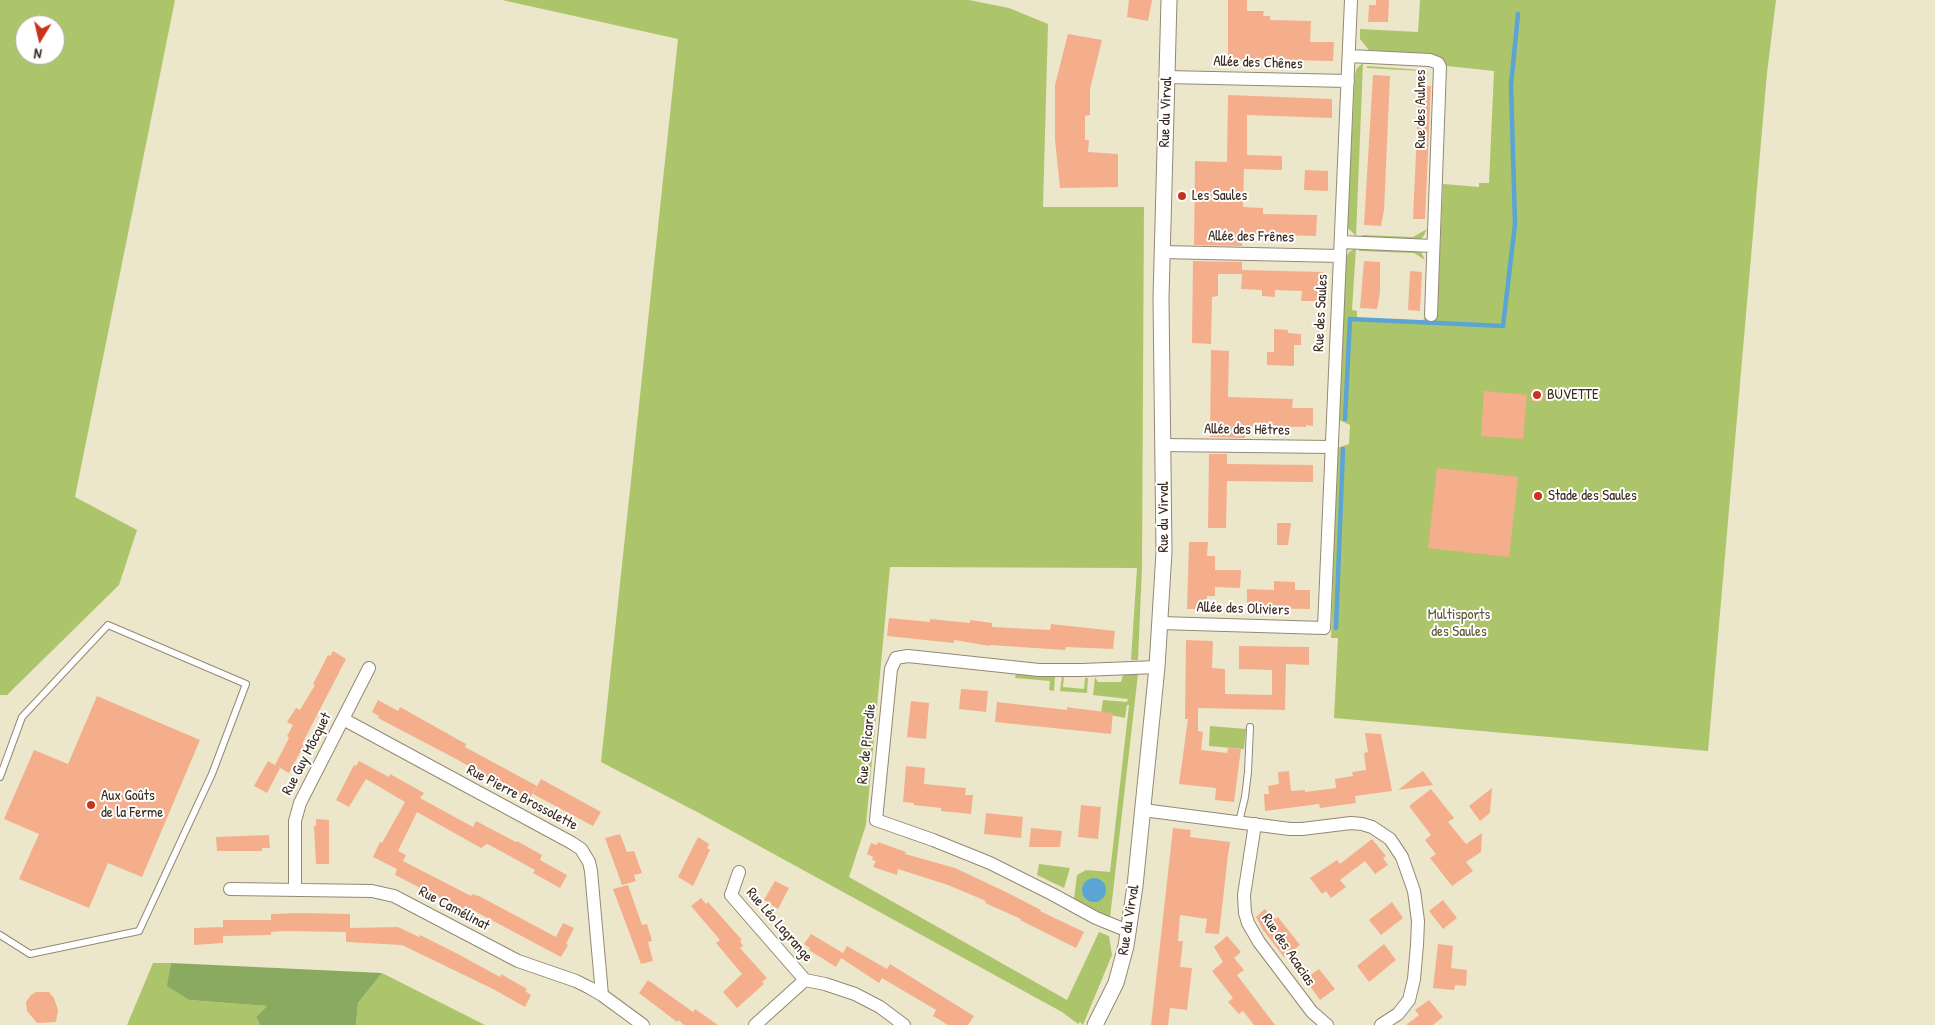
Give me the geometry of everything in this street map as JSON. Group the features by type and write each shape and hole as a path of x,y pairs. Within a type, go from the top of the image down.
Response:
{"street":[{"name":"Rue du Virval","path":"1096,1023 1118,976 1124,957 1143,810 1157,667 1164,552 1160,348 1169,0"},
{"name":"Rue des Saules","path":"1324,628 1351,0"},
{"name":"Rue des Aulnes","path":"1349,56 1430,60 1440,65 1431,315"},
{"name":"Allée des Chênes","path":"1167,77 1348,81"},
{"path":"1341,242 1433,246"},
{"name":"Allée des Frênes","path":"1162,252 1340,256"},
{"name":"Allée des Hêtres","path":"1163,445 1331,447"},
{"name":"Allée des Oliviers","path":"1160,623 1324,628"},
{"name":"Rue de Picardie","path":"1128,931 1096,918 990,863 876,820 891,669 896,658 908,656 1039,670 1157,667"},
{"name":"Rue Guy Môcquet","path":"295,890 295,831 297,813 305,791 369,668"},
{"name":"Rue Pierre Brossolette","path":"343,720 581,849 589,862 591,871 602,994"},
{"path":"1143,810 1302,829 1352,823 1362,824 1381,832 1395,845 1407,869 1414,891 1418,921 1416,964 1409,1000 1398,1014 1381,1025"},
{"name":"Rue des Acacias","path":"1255,824 1244,896 1248,924 1258,942 1312,1012 1327,1025"},
{"name":"Rue Léo Lagrange","path":"738,872 731,895 805,980 825,984 855,994 880,1007 904,1025"},
{"name":"Rue Camélinat","path":"230,889 372,891 394,896 518,961 576,981 602,994 643,1025"},
{"path":"755,1025 805,980"}],"lane":[{"path":"0,777 22,717 108,625 246,684 212,774 139,930 30,954 0,935"},
{"path":"1239,822 1248,772 1250,727"}],"green space":[{"path":"0,0 175,0 75,497 137,530 119,585 7,695 0,695"},
{"path":"502,0 969,0 1009,8 1048,24 1043,207 1144,207 1142,568 1138,660 1131,660 1137,568 890,567 866,825 849,877 1067,1000 1099,932 1109,936 1112,955 1083,1025 1080,1022 1078,1024 1062,1012 699,813 601,762 678,39"},
{"name":"Stade des Saules","path":"1420,0 1776,0 1767,73 1708,751 1334,718 1338,638 1331,638 1337,448 1349,444 1350,425 1339,420 1346,258 1349,252 1356,248 1352,310 1357,311 1357,319 1423,323 1424,318 1437,318 1443,184 1479,187 1479,183 1489,183 1494,71 1447,66 1439,56 1369,50 1360,39 1360,29 1418,32"},
{"path":"1363,63 1356,236 1347,227 1355,74 1357,68"},
{"path":"1367,66 1421,70 1429,75 1420,75 1420,71 1367,68"},
{"path":"1427,229 1423,237 1418,240 1362,238 1362,235 1413,237"},
{"path":"1360,247 1416,250 1421,252 1425,260 1414,253 1359,251"},
{"path":"1016,674 1055,676 1054,691 1049,690 1050,681 1015,678"},
{"path":"1138,674 1110,918 1074,899 1077,875 1086,870 1110,872 1129,705 1127,705 1125,718 1101,713 1103,700 1127,702 1128,699 1093,695 1095,677 1098,682 1121,682 1123,675"},
{"path":"1062,676 1064,676 1063,687 1084,689 1085,678 1088,678 1087,693 1060,691"},
{"path":"1210,726 1246,729 1244,749 1209,746"},
{"path":"1039,864 1070,868 1064,888 1037,875"},
{"path":"153,963 171,963 168,986 189,1000 267,1006 256,1017 260,1025 127,1025"},
{"path":"171,963 382,973 358,1003 356,1025 260,1025 256,1017 267,1006 189,1000 167,986"},
{"path":"382,973 485,1025 356,1025 358,1003"}],"water":[{"path":"1094,878 1102,882 1106,890 1102,898 1094,902 1086,898 1082,890 1086,882"}],"building":[{"path":"1129,0 1152,0 1148,21 1127,17"},
{"path":"1228,0 1247,0 1247,11 1264,11 1263,16 1270,16 1270,20 1311,21 1310,42 1334,42 1333,61 1247,59 1228,61"},
{"path":"1376,0 1389,0 1388,22 1368,22 1369,5 1376,5"},
{"path":"1068,34 1102,40 1090,89 1090,115 1085,116 1085,140 1089,140 1088,152 1118,154 1118,187 1060,188 1055,140 1055,85"},
{"path":"1373,75 1390,76 1384,210 1381,226 1364,225"},
{"path":"1419,86 1431,86 1425,219 1413,219"},
{"path":"1228,95 1332,99 1332,118 1247,115 1247,155 1282,156 1282,170 1244,169 1243,207 1263,208 1263,214 1317,215 1316,236 1242,234 1242,246 1194,245 1195,161 1227,162"},
{"path":"1305,170 1328,171 1328,191 1304,190"},
{"path":"1193,261 1242,262 1242,270 1323,272 1321,301 1301,301 1302,291 1275,290 1275,297 1262,296 1262,290 1241,289 1242,274 1218,274 1218,296 1212,297 1211,344 1192,343"},
{"path":"1364,261 1380,262 1380,293 1377,309 1360,308"},
{"path":"1410,271 1422,272 1420,311 1408,310"},
{"path":"1274,329 1288,330 1288,333 1301,334 1301,345 1294,345 1294,366 1267,365 1267,352 1274,352"},
{"path":"1211,350 1229,351 1228,397 1293,399 1292,408 1313,408 1313,426 1245,426 1245,438 1210,437"},
{"name":"BUVETTE","path":"1533,388 1544,390 1542,402 1531,401"},
{"path":"1484,391 1527,395 1523,439 1481,436"},
{"path":"1209,454 1227,454 1227,464 1313,465 1313,482 1227,481 1226,528 1208,528"},
{"path":"1437,468 1518,477 1509,557 1428,548"},
{"path":"1277,523 1291,523 1288,545 1277,545"},
{"path":"1189,542 1208,542 1207,556 1215,556 1215,570 1241,570 1240,588 1215,587 1215,596 1207,596 1206,609 1187,609"},
{"path":"1274,581 1295,582 1295,590 1310,590 1310,609 1247,608 1247,589 1274,590"},
{"path":"889,618 930,622 930,619 970,623 970,620 992,623 992,627 1050,630 1051,624 1115,631 1113,649 1066,647 1065,650 990,646 954,640 954,643 887,636"},
{"path":"1186,640 1213,641 1212,668 1225,669 1225,694 1272,695 1272,670 1239,669 1239,646 1309,647 1309,665 1286,664 1285,710 1198,708 1198,731 1203,732 1201,750 1227,753 1228,748 1241,749 1234,802 1215,800 1216,788 1179,784 1188,719 1185,719"},
{"path":"333,651 346,659 289,773 275,765 289,738 287,736 293,725 287,722 296,708 300,710 315,685 313,684 328,655 330,656"},
{"path":"961,689 988,691 986,712 959,709"},
{"name":"Aux Goûts de la Ferme","path":"97,696 200,740 142,877 108,863 89,908 19,879 39,834 4,819 34,750 68,764"},
{"path":"378,700 398,711 400,707 466,744 465,747 537,786 530,798 524,795 523,797 378,718 379,716 372,712"},
{"path":"911,701 929,703 926,739 907,737"},
{"path":"997,702 1067,710 1067,707 1113,713 1111,734 995,722"},
{"path":"1365,733 1381,734 1392,791 1355,796 1356,803 1320,808 1319,804 1265,811 1264,794 1269,794 1268,786 1279,784 1278,772 1289,771 1291,791 1305,790 1305,792 1336,788 1335,779 1353,776 1352,772 1366,770 1364,753 1368,752"},
{"path":"268,761 280,768 267,793 254,786"},
{"path":"359,761 389,777 390,774 424,793 420,798 473,827 476,821 517,841 542,855 540,860 567,875 560,888 533,873 535,870 495,848 487,844 481,848 417,812 398,851 406,855 403,861 471,896 472,894 479,896 556,937 563,923 574,928 561,957 465,906 463,910 395,875 397,869 373,857 405,802 366,779 349,807 336,800 354,765 356,766"},
{"path":"906,766 925,768 924,784 966,788 965,795 973,795 971,814 941,811 941,808 903,802"},
{"path":"1423,771 1433,785 1398,790 1417,775"},
{"path":"541,779 601,812 593,826 533,794"},
{"path":"1492,788 1490,813 1480,821 1469,806"},
{"path":"1431,789 1454,818 1448,822 1466,844 1482,833 1481,852 1466,862 1473,871 1452,886 1430,858 1436,854 1425,840 1431,835 1409,806"},
{"path":"1081,805 1101,807 1098,839 1078,837"},
{"path":"986,813 1023,817 1021,838 984,834"},
{"path":"316,819 329,820 329,864 316,864 314,826 316,826"},
{"path":"1031,828 1062,831 1060,847 1029,847"},
{"path":"1173,828 1191,830 1190,837 1230,842 1219,934 1205,933 1207,919 1180,915 1178,941 1183,941 1180,967 1192,968 1187,1010 1170,1008 1168,1025 1151,1025"},
{"path":"620,834 627,852 634,851 642,873 634,875 636,881 622,885 605,838"},
{"path":"269,835 270,848 262,848 262,851 217,851 216,837"},
{"path":"698,837 709,844 707,848 710,850 693,886 678,877"},
{"path":"1372,839 1386,856 1383,858 1388,865 1375,874 1365,861 1340,880 1346,887 1331,898 1326,891 1322,894 1310,878 1337,860 1340,864"},
{"path":"878,842 906,852 905,854 955,868 1084,932 1076,948 1021,919 985,903 986,901 948,885 898,869 897,875 873,867 876,861 872,860 873,857 867,854 871,843 877,845"},
{"path":"775,881 789,888 778,909 764,900"},
{"path":"628,885 642,925 647,924 652,941 648,942 653,961 641,964 613,889"},
{"path":"701,898 706,904 708,902 742,940 740,941 743,946 740,948 767,978 762,982 764,984 737,1008 723,992 742,974 716,943 720,940 691,906"},
{"path":"1443,900 1457,918 1443,929 1429,911"},
{"path":"1392,902 1403,918 1381,935 1369,920"},
{"path":"1265,909 1272,917 1276,919 1278,917 1300,945 1284,957 1263,930 1256,917"},
{"path":"271,914 350,914 350,928 398,927 419,937 420,935 500,977 501,974 527,989 525,991 531,995 525,1007 493,989 402,945 346,942 346,932 283,931 271,932 271,935 223,936 223,920 271,920"},
{"path":"223,927 223,943 194,945 194,928"},
{"path":"811,934 843,953 847,946 887,969 890,964 974,1016 968,1025 948,1025 933,1016 936,1010 882,978 879,983 841,958 836,967 809,950 810,948 804,944"},
{"path":"1227,936 1241,952 1234,958 1244,970 1237,975 1275,1025 1254,1025 1243,1011 1239,1014 1228,1002 1233,998 1212,971 1223,962 1214,947"},
{"path":"1384,944 1396,960 1369,982 1357,966"},
{"path":"1438,944 1453,946 1451,968 1467,970 1466,986 1455,985 1454,990 1433,988"},
{"path":"1319,969 1335,989 1320,1000 1305,979"},
{"path":"648,980 693,1012 695,1009 718,1025 684,1025 678,1020 677,1022 639,993"},
{"path":"36,992 49,992 54,998 58,1010 56,1022 37,1023 27,1011 26,1002"},
{"path":"1429,1000 1443,1017 1433,1025 1406,1025 1419,1015 1415,1010"}],"waterway":[{"path":"1345,419 1350,319 1503,326 1515,224 1511,85 1518,14"},
{"path":"1336,628 1343,449"}],"place":[{"name":"Les Saules","path":"1182,196"},
{"name":"BUVETTE","path":"1537,395"},
{"name":"Stade des Saules","path":"1538,496"},
{"name":"Aux Goûts de la Ferme","path":"91,805"}],"park label":[{"name":"Multisports des Saules","path":"1459,624"}]}
